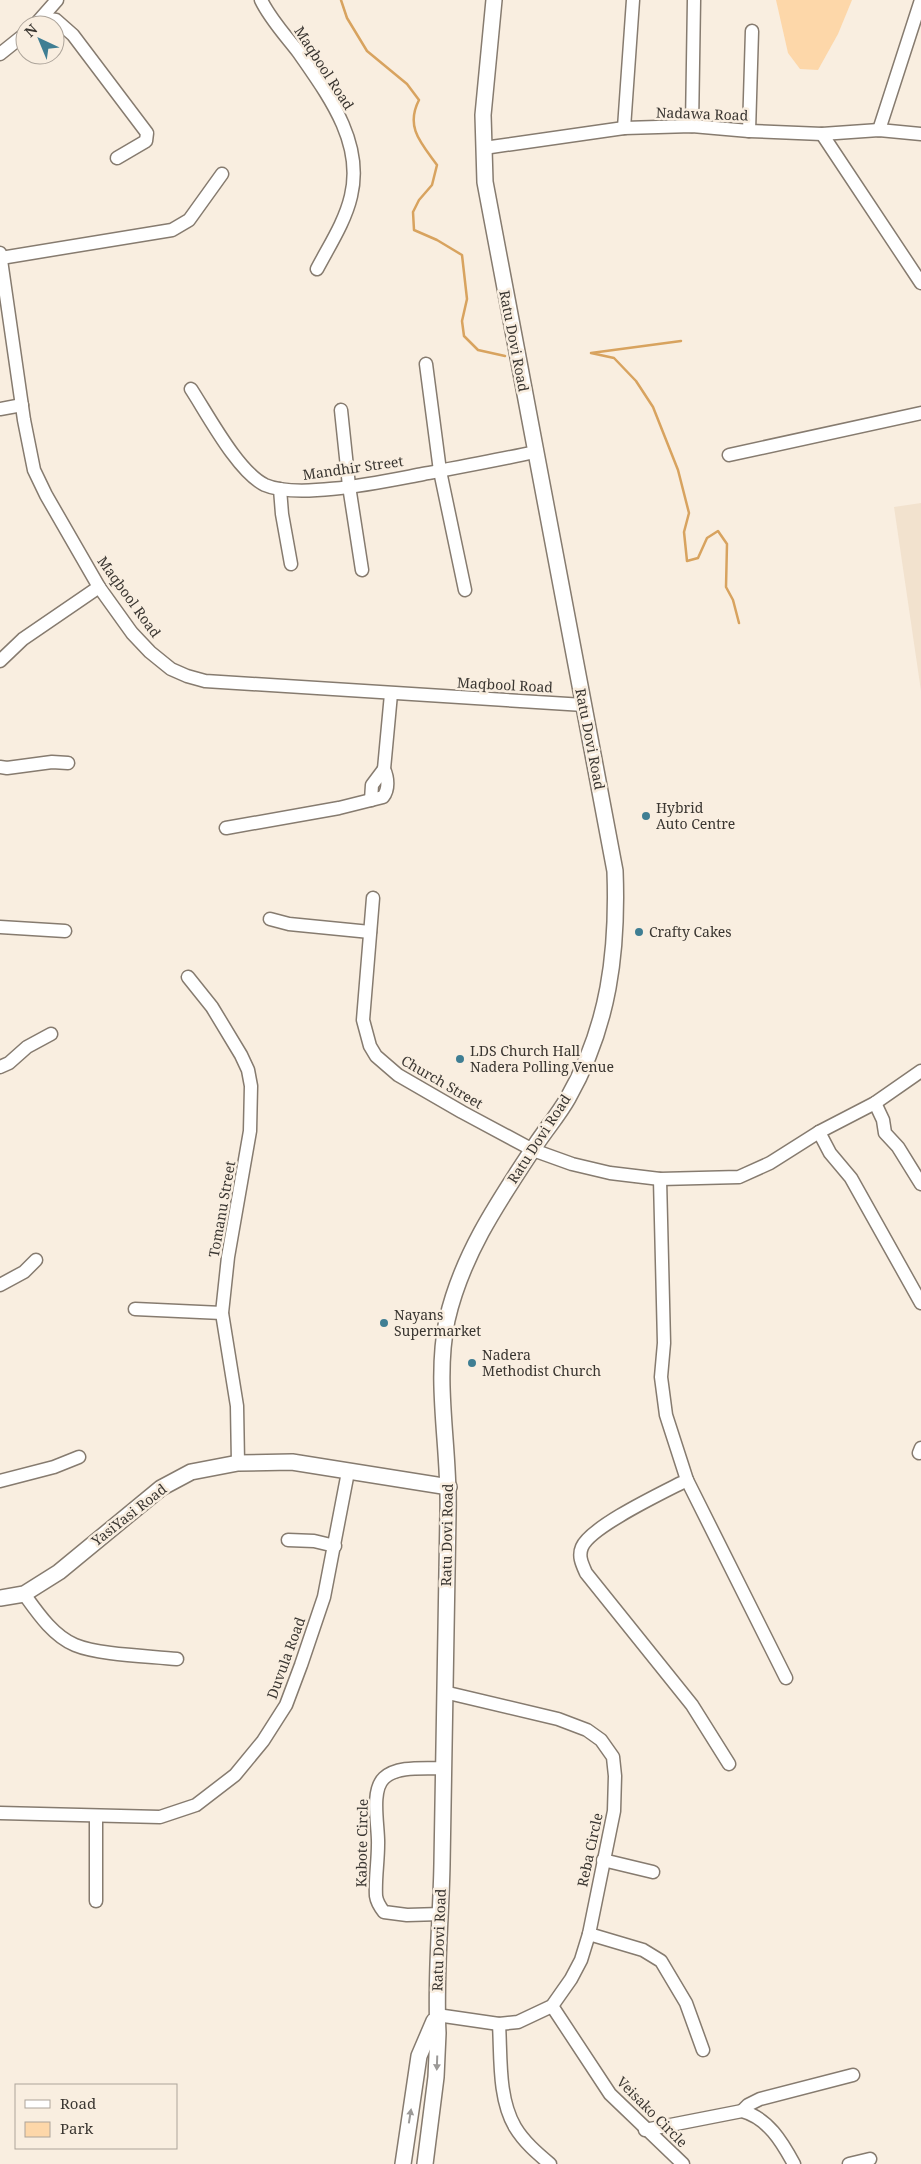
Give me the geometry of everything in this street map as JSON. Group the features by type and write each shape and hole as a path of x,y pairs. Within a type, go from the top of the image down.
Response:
{"main road":[{"name":"Ratu Dovi Road","path":"424,2164 436,2077 441,1914 449,1487 441,1388 448,1320 464,1265 480,1232 532,1150 568,1098 589,1054 607,1000 614,962 617,917 615,870 485,182 484,115 494,0"},
{"name":"YasiYasi Road","path":"0,1598 24,1594 59,1572 161,1488 192,1472 238,1463 292,1462 449,1487"},
{"name":"Ratu Dovi Road","path":"403,2164 419,2056 437,2015"}],"street":[{"path":"44,15 57,0"},
{"name":"Maqbool Road","path":"261,0 335,107 348,139 354,166 351,196 342,220 317,269"},
{"path":"624,128 633,0"},
{"path":"692,126 694,0"},
{"path":"879,130 921,0"},
{"path":"65,28 73,35 147,133 146,141 117,158"},
{"path":"749,131 752,31"},
{"path":"0,54 15,42"},
{"name":"Nadawa Road","path":"484,148 624,128 692,126 822,134 879,130 921,134"},
{"path":"822,134 921,283"},
{"path":"0,255 172,230 189,220 222,174"},
{"name":"Maqbool Road","path":"0,255 22,405 34,470 46,495 99,587 132,633 150,652 171,669 205,681 584,705"},
{"path":"426,364 440,470 465,590"},
{"name":"Mandhir Street","path":"191,389 232,453 251,475 265,484 280,489 300,491 349,486 535,452"},
{"path":"0,409 22,405"},
{"path":"341,410 349,486 362,570"},
{"path":"729,455 921,413"},
{"path":"280,489 282,514 291,564"},
{"path":"0,661 23,639 99,587"},
{"path":"226,828 380,799 385,795 387,778 384,769 391,694"},
{"path":"0,767 8,768 52,762 68,763"},
{"name":"Church Street","path":"373,898 364,1020 370,1046 376,1056 398,1075 532,1150 572,1164 601,1171 660,1179 739,1177 770,1163 819,1132 875,1103 921,1071"},
{"path":"270,920 289,924 370,932"},
{"path":"0,927 65,931"},
{"name":"Tomanu Street","path":"188,977 212,1008 237,1048 248,1070 251,1086 250,1131 228,1257 222,1313 237,1406 238,1463"},
{"path":"0,1066 9,1063 27,1046 51,1034"},
{"path":"875,1103 883,1120 885,1132 898,1147 921,1184"},
{"path":"819,1132 830,1153 851,1178 921,1303"},
{"path":"660,1179 664,1343 661,1377 666,1415 686,1480 786,1678"},
{"path":"0,1285 24,1272 36,1260"},
{"path":"135,1309 222,1313"},
{"path":"0,1481 54,1467 79,1457"},
{"name":"Duvula Road","path":"0,1813 160,1817 196,1805 235,1775 263,1742 286,1705 324,1597 348,1472"},
{"path":"686,1480 600,1529 582,1547 580,1558 586,1572 692,1705 729,1764"},
{"path":"288,1540 314,1541 335,1546"},
{"path":"24,1594 38,1614 74,1645 99,1651 177,1659"},
{"name":"Reba Circle","path":"444,1692 558,1719 587,1730 601,1740 613,1757 615,1776 614,1811 589,1934 578,1967 552,2006"},
{"name":"Kabote Circle","path":"441,1914 395,1914 384,1912 378,1904 376,1813 378,1786 382,1779 390,1773 400,1770 444,1768"},
{"path":"96,1816 96,1901"},
{"path":"603,1860 653,1872"},
{"path":"589,1934 644,1950 662,1961 686,2003 703,2050"},
{"path":"437,2015 499,2024 518,2022 552,2006"},
{"name":"Veisako Circle","path":"552,2006 610,2094 645,2130 683,2164"},
{"path":"499,2024 504,2097 512,2119 515,2126 533,2149 550,2164"},
{"path":"742,2111 760,2098 853,2074"},
{"path":"645,2130 742,2111 750,2113 769,2127 794,2164"},
{"path":"849,2164 870,2159"}],"shaded area":[{"path":"921,503 921,691 894,507"}],"green space":[{"path":"776,0 852,0 838,34 818,70 800,69 788,53"}],"waterway":[{"path":"341,0 347,18 367,51 407,84 419,100 415,110 414,127 421,142 437,165 432,185 419,200 413,212 414,230 437,240 462,255 467,299 462,321 464,336 478,350 505,356"},
{"path":"681,341 591,353 614,358 636,381 653,407 678,470 689,513 684,532 687,561 698,558 707,538 718,531 727,544 726,587 733,600 739,623"}],"place":[{"name":"Hybrid Auto Centre","path":"646,816"},
{"name":"Crafty Cakes","path":"639,932"},
{"name":"LDS Church Hall Nadera Polling Venue","path":"460,1059"},
{"name":"Nayans Supermarket","path":"384,1323"},
{"name":"Nadera Methodist Church","path":"472,1363"}]}
